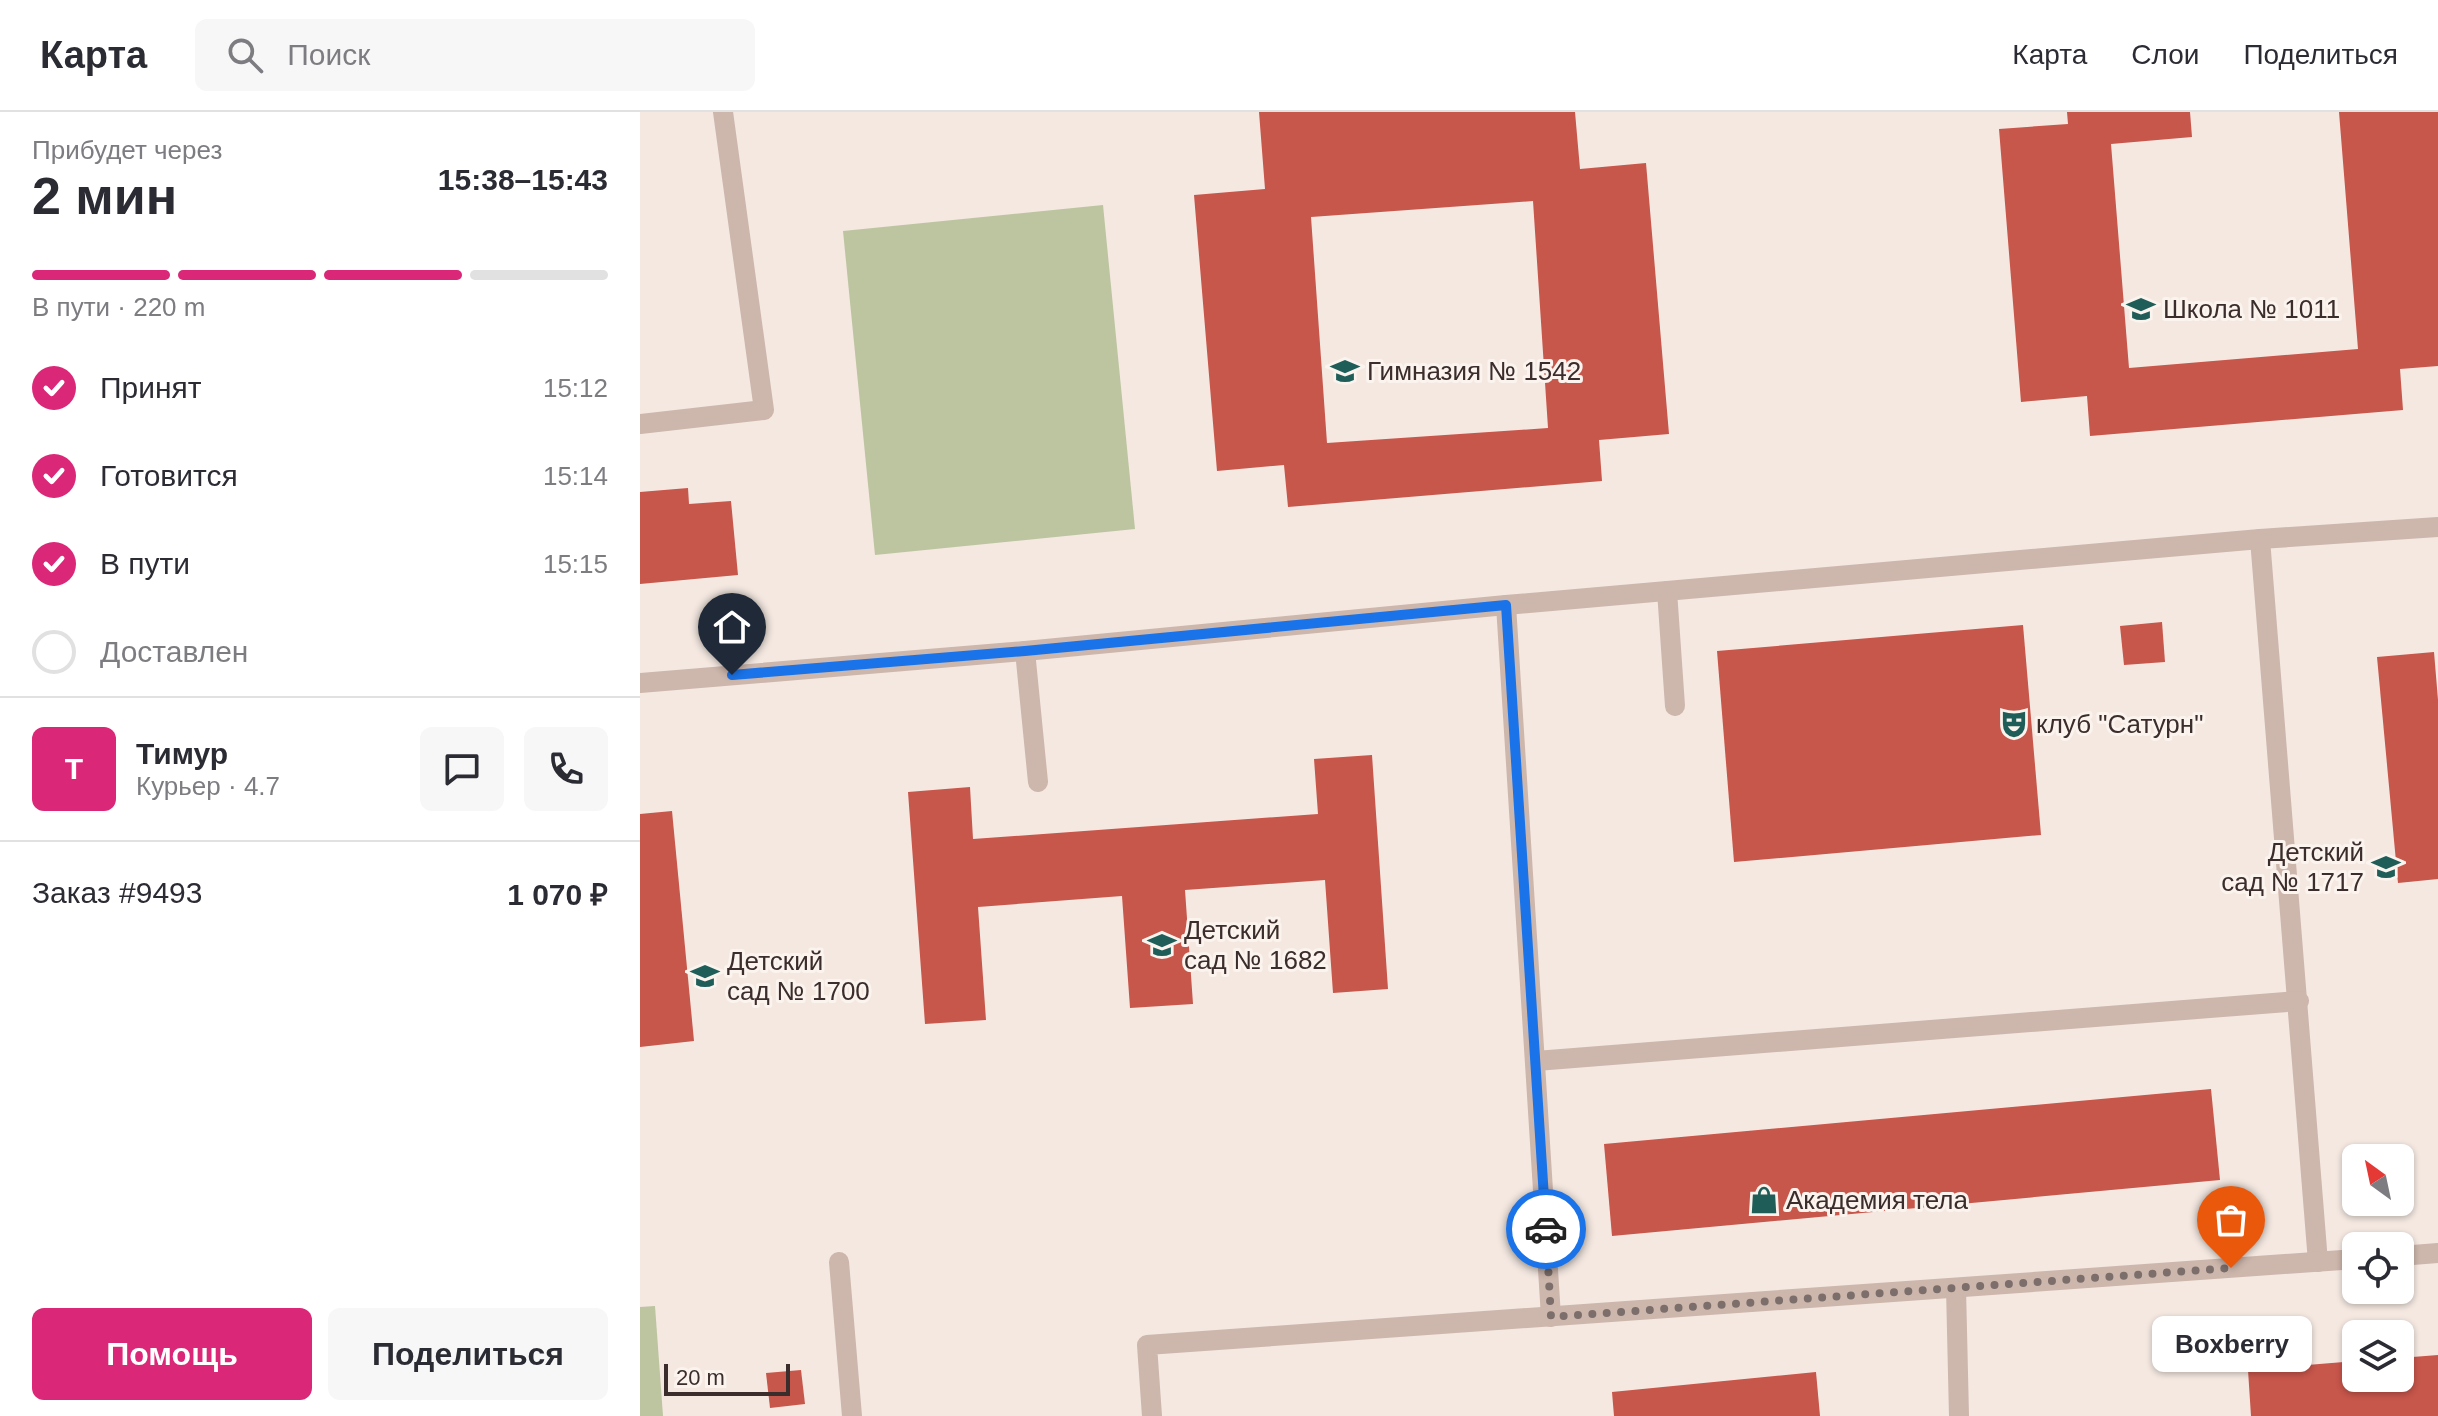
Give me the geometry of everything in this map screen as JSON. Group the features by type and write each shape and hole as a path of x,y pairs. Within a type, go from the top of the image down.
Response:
{"lane":[{"path":"640,424 764,410 723,112"},
{"path":"640,683 2260,539 2438,527"},
{"path":"2260,539 2318,1262"},
{"path":"1667,591 1675,706"},
{"path":"1506,605 1551,1317"},
{"path":"1025,651 1038,782"},
{"path":"1536,1061 2299,1001"},
{"path":"2414,1255 2438,1253"},
{"path":"1152,1416 1147,1345 2342,1260"},
{"path":"839,1262 852,1416"},
{"path":"1956,1288 1959,1416"}],"green space":[{"path":"1103,205 1135,529 875,555 843,231"},
{"path":"655,1306 663,1416 640,1416 640,1307"}],"building":[{"path":"1259,112 1575,112 1580,169 1646,163 1669,434 1599,440 1602,481 1288,507 1284,465 1217,471 1194,195 1265,189","holes":["1533,201 1548,428 1327,443 1311,217"]},
{"path":"2067,112 2190,112 2192,137 2111,144 2129,368 2358,349 2339,112 2438,112 2438,366 2400,369 2403,410 2090,436 2087,396 2021,402 1999,129 2068,124"},
{"path":"688,488 689,504 731,501 738,575 640,584 640,492"},
{"path":"2162,622 2165,662 2124,665 2120,626"},
{"path":"2023,625 2041,835 1734,862 1717,651"},
{"path":"2434,652 2438,700 2438,879 2398,883 2377,657"},
{"path":"1372,755 1388,989 1333,993 1325,880 1185,890 1193,1004 1130,1008 1122,896 978,907 986,1020 925,1024 908,792 970,787 973,839 1318,814 1314,759"},
{"path":"672,811 694,1041 640,1047 640,814"},
{"path":"2211,1089 2220,1180 1612,1236 1604,1144"},
{"path":"2438,1355 2438,1416 2251,1416 2248,1370 2342,1362 2342,1392 2414,1392 2414,1357"},
{"path":"801,1370 805,1404 770,1408 766,1373"},
{"path":"1816,1372 1820,1416 1614,1416 1612,1392"}],"way so far":[{"path":"1546,1229 1551,1317 2231,1268"}],"place":[{"name":"Школа № 1011","path":"2141,309"},
{"name":"Гимназия № 1542","path":"1345,371"},
{"name":"клуб \"Сатурн\"","path":"2014,724"},
{"name":"Детский сад № 1717","path":"2386,867"},
{"name":"Детский сад № 1682","path":"1162,945"},
{"name":"Детский сад № 1700","path":"705,976"},
{"name":"Академия тела","path":"1764,1200"},
{"name":"Boxberry","path":"2231,1268"}],"route":[{"path":"732,675 1025,651 1506,605 1546,1229"}]}
